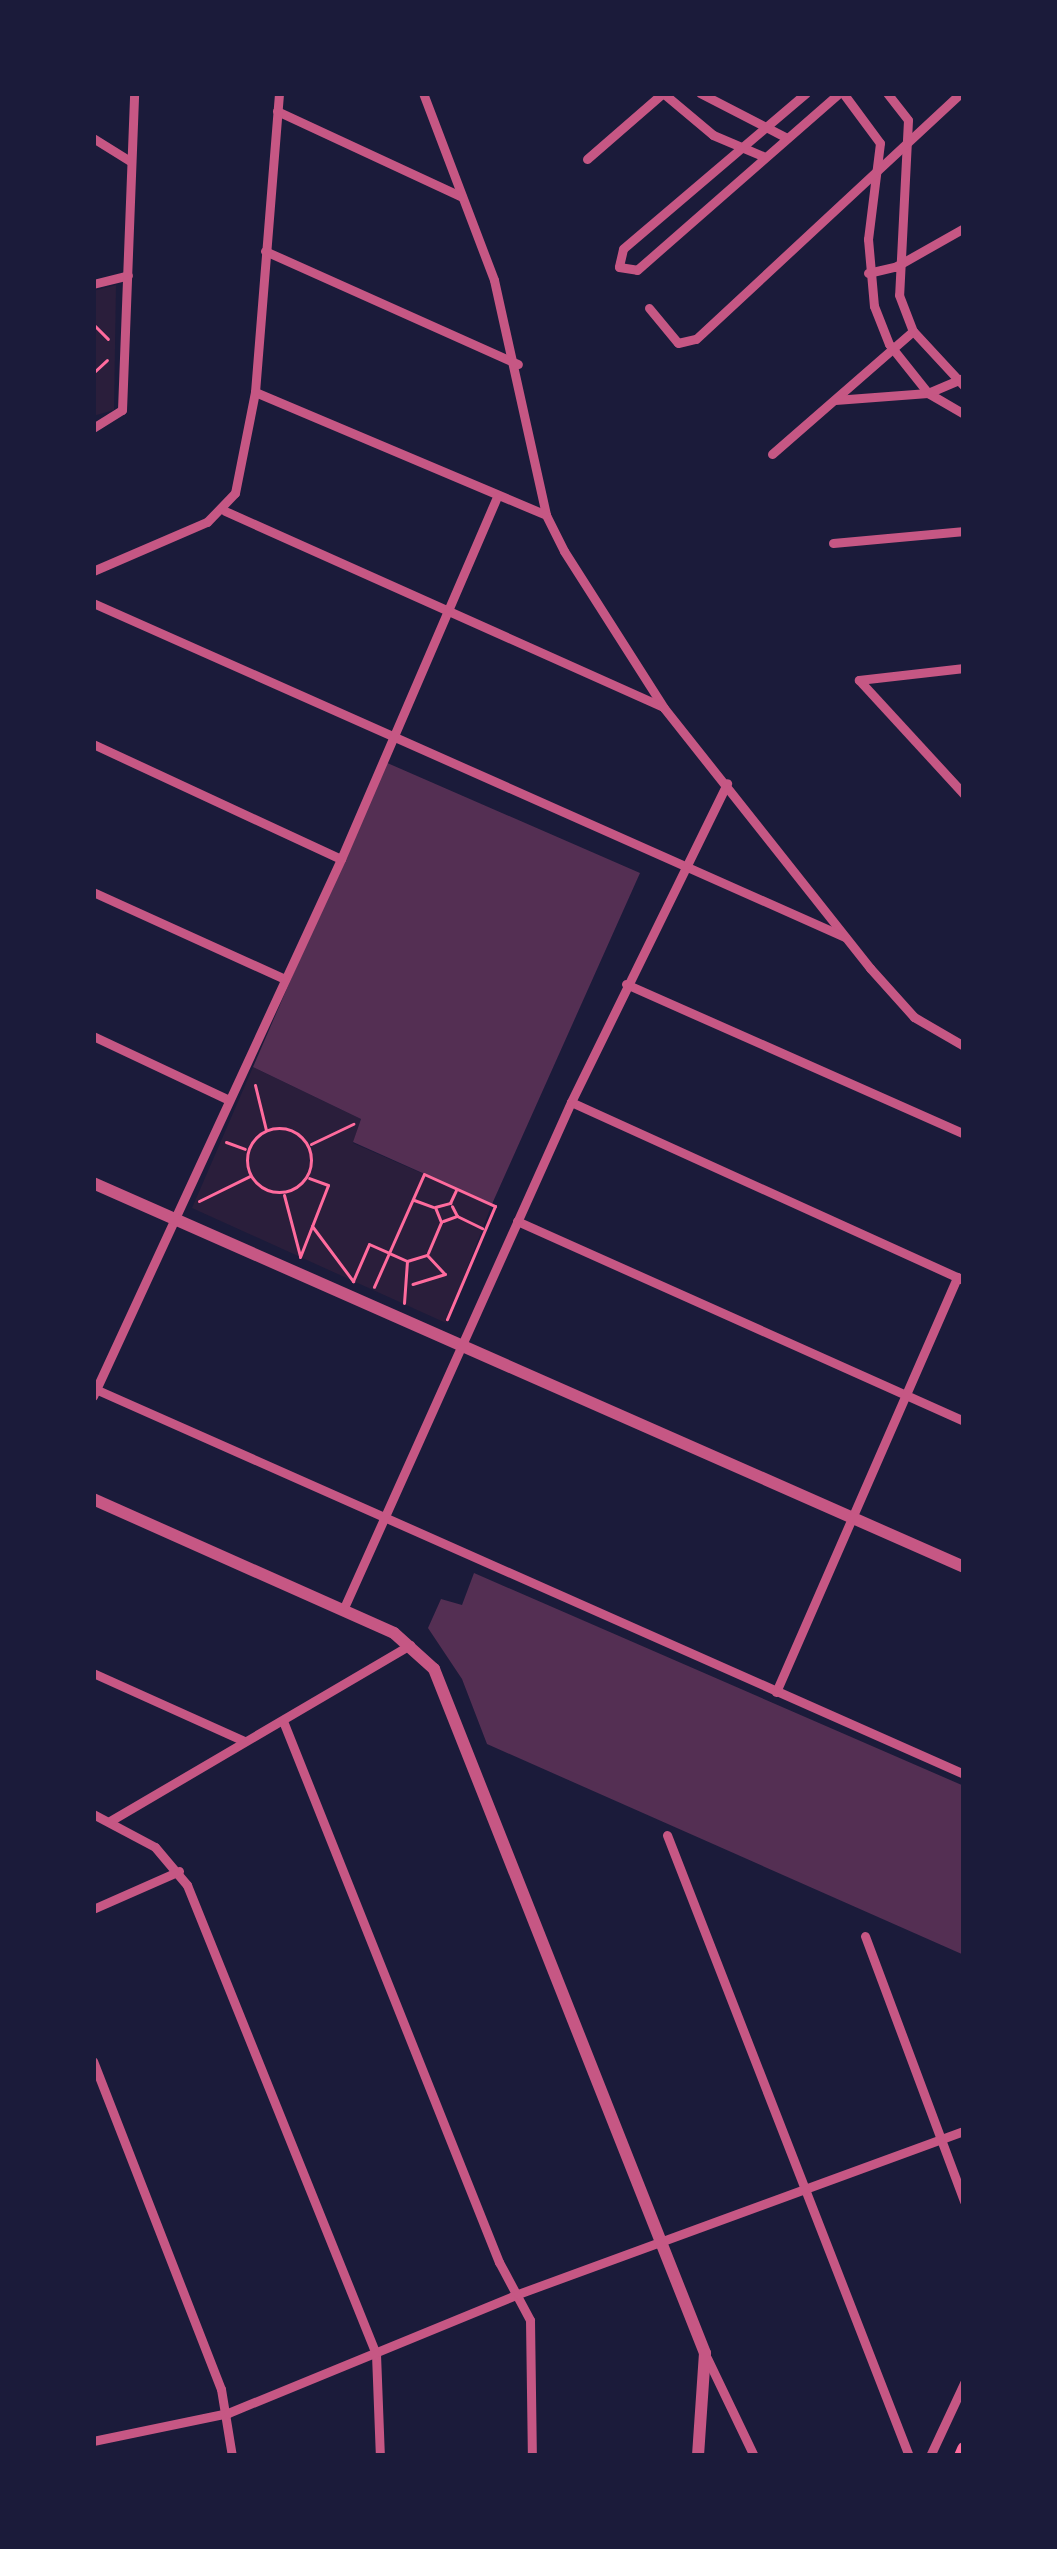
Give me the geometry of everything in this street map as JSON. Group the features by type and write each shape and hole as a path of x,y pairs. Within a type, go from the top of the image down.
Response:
{"street":[{"path":"93,428 119,417 134,93"},
{"path":"93,571 225,511 242,471 255,392 279,93"},
{"path":"423,93 519,364 546,515 664,708 914,1017 964,1046"},
{"path":"587,160 663,93 694,123 765,158"},
{"path":"700,93 787,138"},
{"path":"806,93 623,249 619,267 637,270 841,93 880,143 868,273 890,344 928,393 964,414"},
{"path":"832,400 928,393 961,382 913,331 895,267 908,120 887,93"},
{"path":"649,308 678,343 696,339 961,93"},
{"path":"277,111 463,197"},
{"path":"93,137 130,161"},
{"path":"868,273 895,267 964,228"},
{"path":"265,251 519,364"},
{"path":"93,284 128,274"},
{"path":"772,454 890,344 913,331"},
{"path":"255,392 546,515"},
{"path":"496,496 341,859 94,1392 386,1515 964,1774"},
{"path":"225,511 444,615 664,708"},
{"path":"832,543 964,531"},
{"path":"93,603 845,937"},
{"path":"964,668 859,680 964,794"},
{"path":"93,744 341,859"},
{"path":"343,1610 571,1102 728,783"},
{"path":"93,892 285,979"},
{"path":"626,984 964,1134"},
{"path":"93,1036 229,1100"},
{"path":"571,1102 960,1278 776,1692"},
{"path":"93,1184 964,1567"},
{"path":"517,1221 964,1421"},
{"path":"93,1498 411,1645 446,1692 659,2245 754,2456"},
{"path":"110,1821 411,1645"},
{"path":"93,1672 244,1742"},
{"path":"284,1721 518,2294 533,2339 532,2456"},
{"path":"93,1814 155,1847 178,1871 376,2354 380,2456"},
{"path":"667,1835 909,2456"},
{"path":"93,1909 178,1871"},
{"path":"865,1936 964,2201"},
{"path":"93,2061 228,2413 232,2456"},
{"path":"93,2441 228,2413 518,2294 808,2192 964,2131"},
{"path":"698,2456 705,2353"},
{"path":"930,2456 964,2383"}],"path":[{"path":"93,324 110,348 93,374"},
{"path":"243,1088 251,1070 266,1130"},
{"path":"308,1145 352,1124"},
{"path":"250,1176 248,1150 266,1130 295,1131 308,1145 307,1177"},
{"path":"219,1139 248,1150"},
{"path":"373,1290 424,1174 495,1206 446,1323"},
{"path":"250,1176 284,1192"},
{"path":"187,1207 250,1176"},
{"path":"284,1192 307,1177"},
{"path":"300,1257 328,1185 307,1177"},
{"path":"413,1199 434,1207 450,1203 457,1189"},
{"path":"187,1207 195,1190"},
{"path":"284,1192 300,1257"},
{"path":"450,1203 457,1216 485,1229"},
{"path":"187,1207 206,1215"},
{"path":"428,1255 441,1222 434,1207"},
{"path":"441,1222 457,1216"},
{"path":"312,1226 353,1281"},
{"path":"353,1281 369,1244 407,1262 428,1255"},
{"path":"281,1249 318,1265"},
{"path":"410,1284 442,1280 428,1255"},
{"path":"335,1273 404,1304 410,1284 407,1262"}],"shaded area":[{"path":"116,285 114,410 93,416 93,291"},
{"path":"253,1067 361,1119 353,1143 492,1204 446,1323 192,1208"}],"building":[{"path":"385,762 640,873 492,1204 353,1142 361,1119 253,1067"},
{"path":"474,1573 964,1786 964,1955 487,1744 462,1679 428,1628 441,1599 462,1605"}]}
